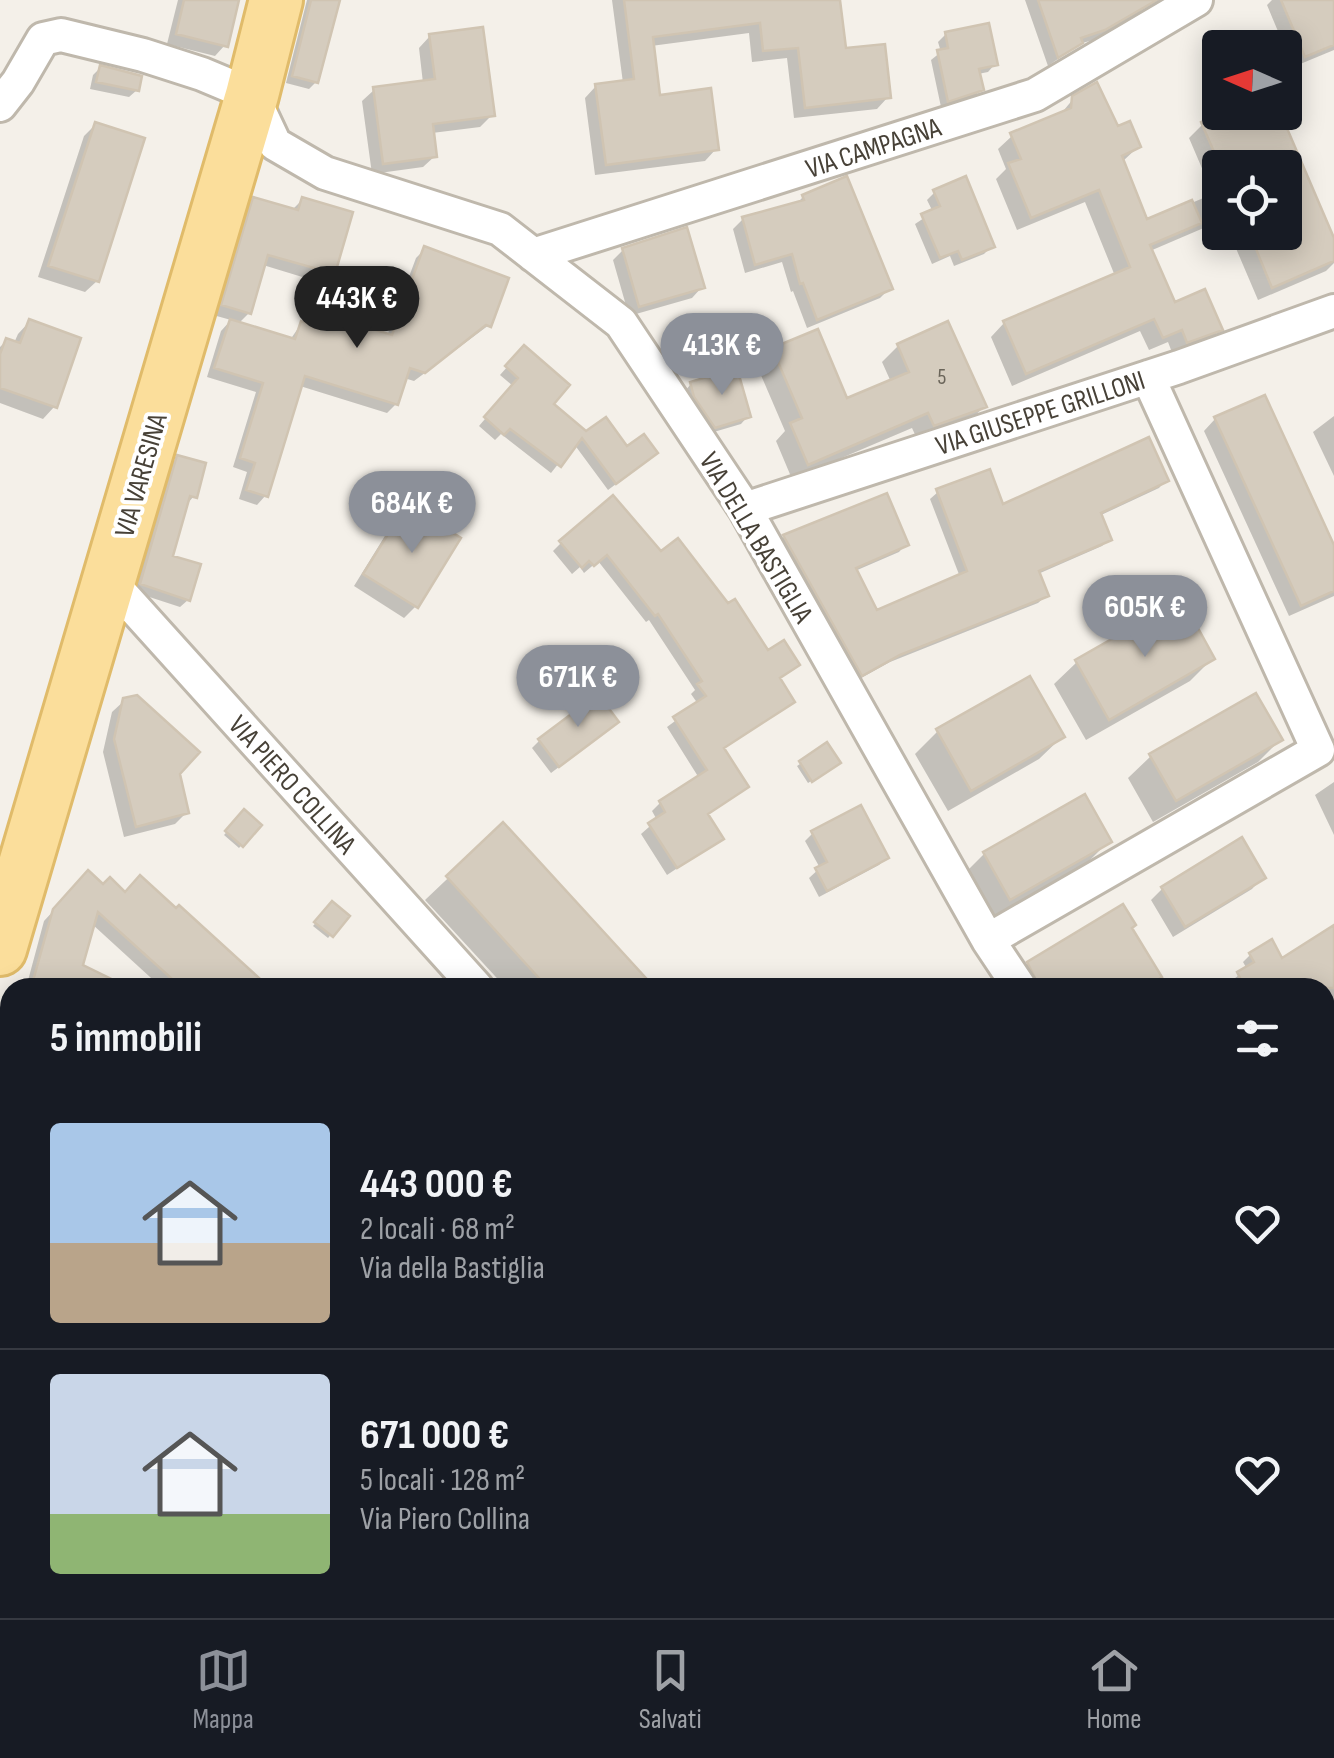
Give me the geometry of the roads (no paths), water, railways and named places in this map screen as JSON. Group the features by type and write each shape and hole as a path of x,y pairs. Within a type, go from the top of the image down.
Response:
{"main road":[{"name":"VIA VARESINA","path":"0,949 252,95 276,0"}],"street":[{"name":"VIA CAMPAGNA","path":"533,255 1035,96 1196,0"},
{"path":"0,105 43,39 60,35 158,60 252,95"},
{"name":"VIA DELLA BASTIGLIA","path":"252,95 275,144 325,173 500,229 621,324 745,509 988,940 1013,978"},
{"name":"VIA GIUSEPPE GRILLONI","path":"745,509 1334,312"},
{"path":"988,940 1318,750 1148,377"},
{"name":"VIA PIERO COLLINA","path":"108,580 468,978"}]}
